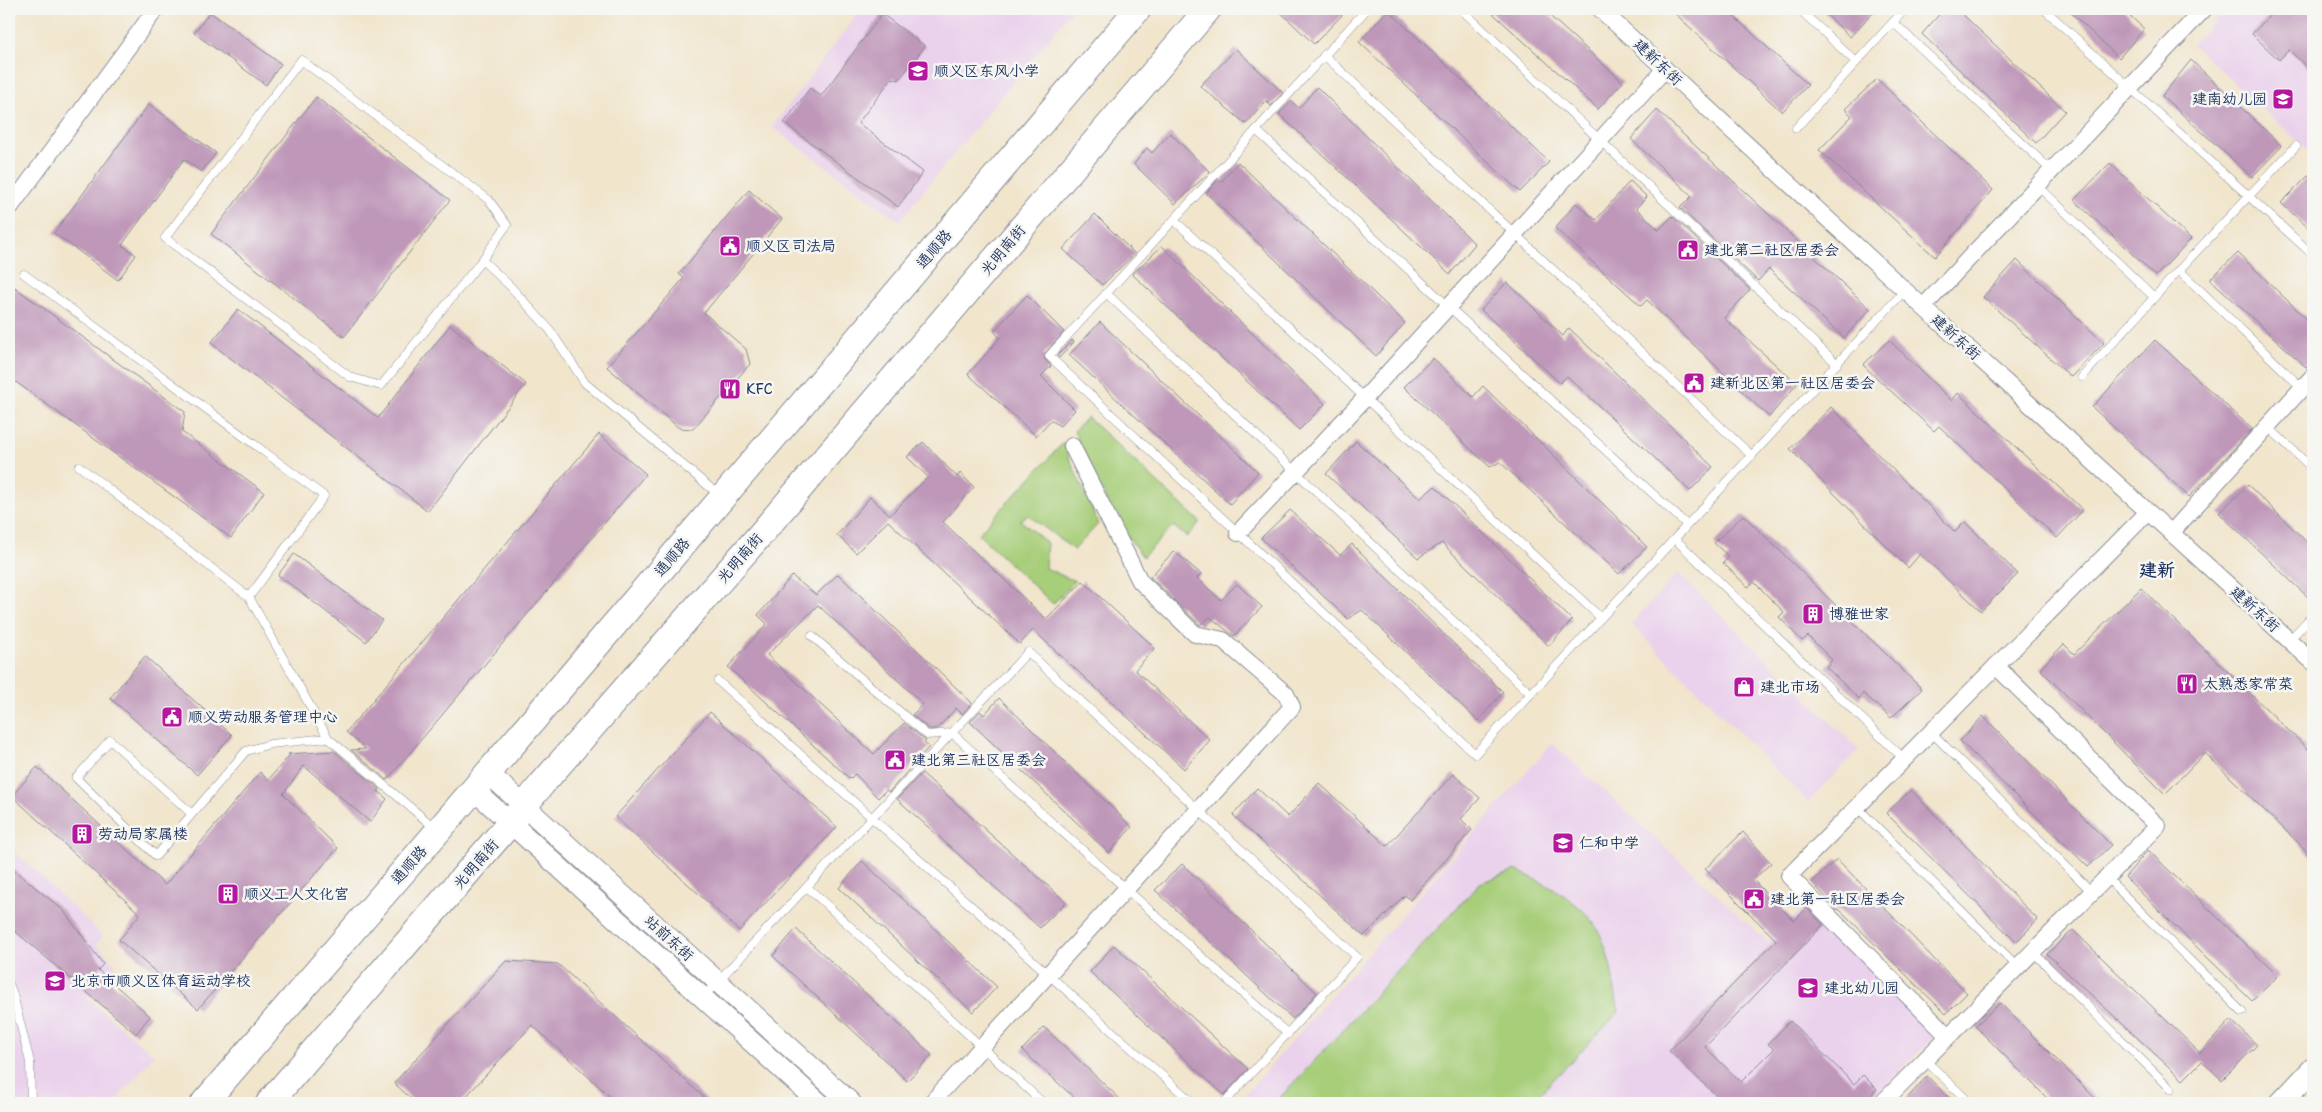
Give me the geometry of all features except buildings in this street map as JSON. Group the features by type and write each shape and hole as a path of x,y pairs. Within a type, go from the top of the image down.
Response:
{"main road":[{"name":"通顺路","path":"204,1103 1138,9"},
{"name":"光明南街","path":"269,1103 849,432 1208,9"},
{"path":"2281,1103 2313,1069"}],"street":[{"path":"9,209 156,9"},
{"name":"建新东街","path":"1600,9 2313,662"},
{"path":"1924,307 2204,9"},
{"path":"1238,533 1665,69"},
{"path":"2171,533 2313,376"},
{"path":"931,1103 1292,707 1286,694 1223,640 1195,634 1140,582 1072,446"},
{"path":"1948,1036 1789,876 2148,512"},
{"path":"1882,1103 2158,826 1996,666"},
{"name":"站前东街","path":"480,781 718,982 851,1103"},
{"name":"站前东街","path":"518,814 703,997 819,1103"}],"lane":[{"path":"1367,9 1049,356 1475,754 1906,290"},
{"path":"1461,9 1601,139 1837,364"},
{"path":"1799,9 1856,62"},
{"path":"1796,128 1905,9"},
{"path":"2044,9 2313,255"},
{"path":"1893,22 2052,171"},
{"path":"1324,54 1752,456"},
{"path":"301,60 489,200 507,225 482,260 381,386 350,377 165,238 301,60"},
{"path":"1256,130 1687,525"},
{"path":"2082,377 2178,270 2296,146"},
{"path":"2038,186 2154,297"},
{"path":"1174,220 1601,618"},
{"path":"482,260 510,286 550,330 585,383 722,498"},
{"path":"2178,270 2302,388"},
{"path":"24,274 324,496 249,597"},
{"path":"1106,293 1531,694"},
{"path":"2267,426 2313,469"},
{"path":"79,466 249,597 328,738 438,831"},
{"path":"1675,539 1904,759"},
{"path":"2289,640 2313,615"},
{"path":"812,636 927,735 952,733 1288,1034"},
{"path":"703,997 1028,652 1357,958 1224,1103"},
{"path":"718,681 1193,1103"},
{"path":"1931,732 2092,892"},
{"path":"192,814 110,740 76,778 156,856 192,814 246,751 270,744 328,738"},
{"path":"1858,807 2018,967"},
{"path":"2107,878 2242,1012"},
{"path":"807,887 1043,1103"},
{"path":"2032,952 2171,1089"},
{"path":"9,984 30,1062 31,1103"},
{"path":"1925,1060 1970,1103"}],"shaded area":[{"name":"顺义区东风小学","path":"848,9 1073,9 899,221 772,127 856,16"},
{"name":"建南幼儿园","path":"2226,9 2313,9 2313,155 2192,44"},
{"name":"建北市场","path":"1678,573 1859,750 1808,802 1631,624"},
{"name":"仁和中学","path":"1552,743 1768,942 1807,905 1938,1033 1867,1103 1238,1103"},
{"name":"北京市顺义区体育运动学校","path":"9,846 103,936 96,944 116,965 87,998 154,1055 114,1103 9,1103"}],"green space":[{"path":"1087,417 1200,522 1187,537 1173,526 1143,557 1116,521 1074,431"},
{"path":"1063,443 1098,524 1074,550 1028,515 1020,520 1047,543 1045,568 1075,581 1053,604 978,534"},
{"path":"1515,870 1541,882 1566,897 1588,916 1597,928 1609,959 1619,1012 1531,1103 1275,1103 1480,883"}],"place":[{"name":"顺义区东风小学","path":"918,71"},
{"name":"建南幼儿园","path":"2283,99"},
{"name":"顺义区司法局","path":"730,246"},
{"name":"建北第二社区居委会","path":"1688,250"},
{"name":"建新北区第一社区居委会","path":"1694,383"},
{"name":"KFC","path":"730,389"},
{"name":"博雅世家","path":"1813,614"},
{"name":"太熟悉家常菜","path":"2187,684"},
{"name":"建北市场","path":"1744,687"},
{"name":"顺义劳动服务管理中心","path":"172,717"},
{"name":"建北第三社区居委会","path":"895,760"},
{"name":"劳动局家属楼","path":"82,834"},
{"name":"仁和中学","path":"1563,843"},
{"name":"顺义工人文化宫","path":"228,894"},
{"name":"建北第一社区居委会","path":"1754,899"},
{"name":"北京市顺义区体育运动学校","path":"55,981"},
{"name":"建北幼儿园","path":"1808,988"}],"district":[{"name":"建新","path":"2157,570"}]}
